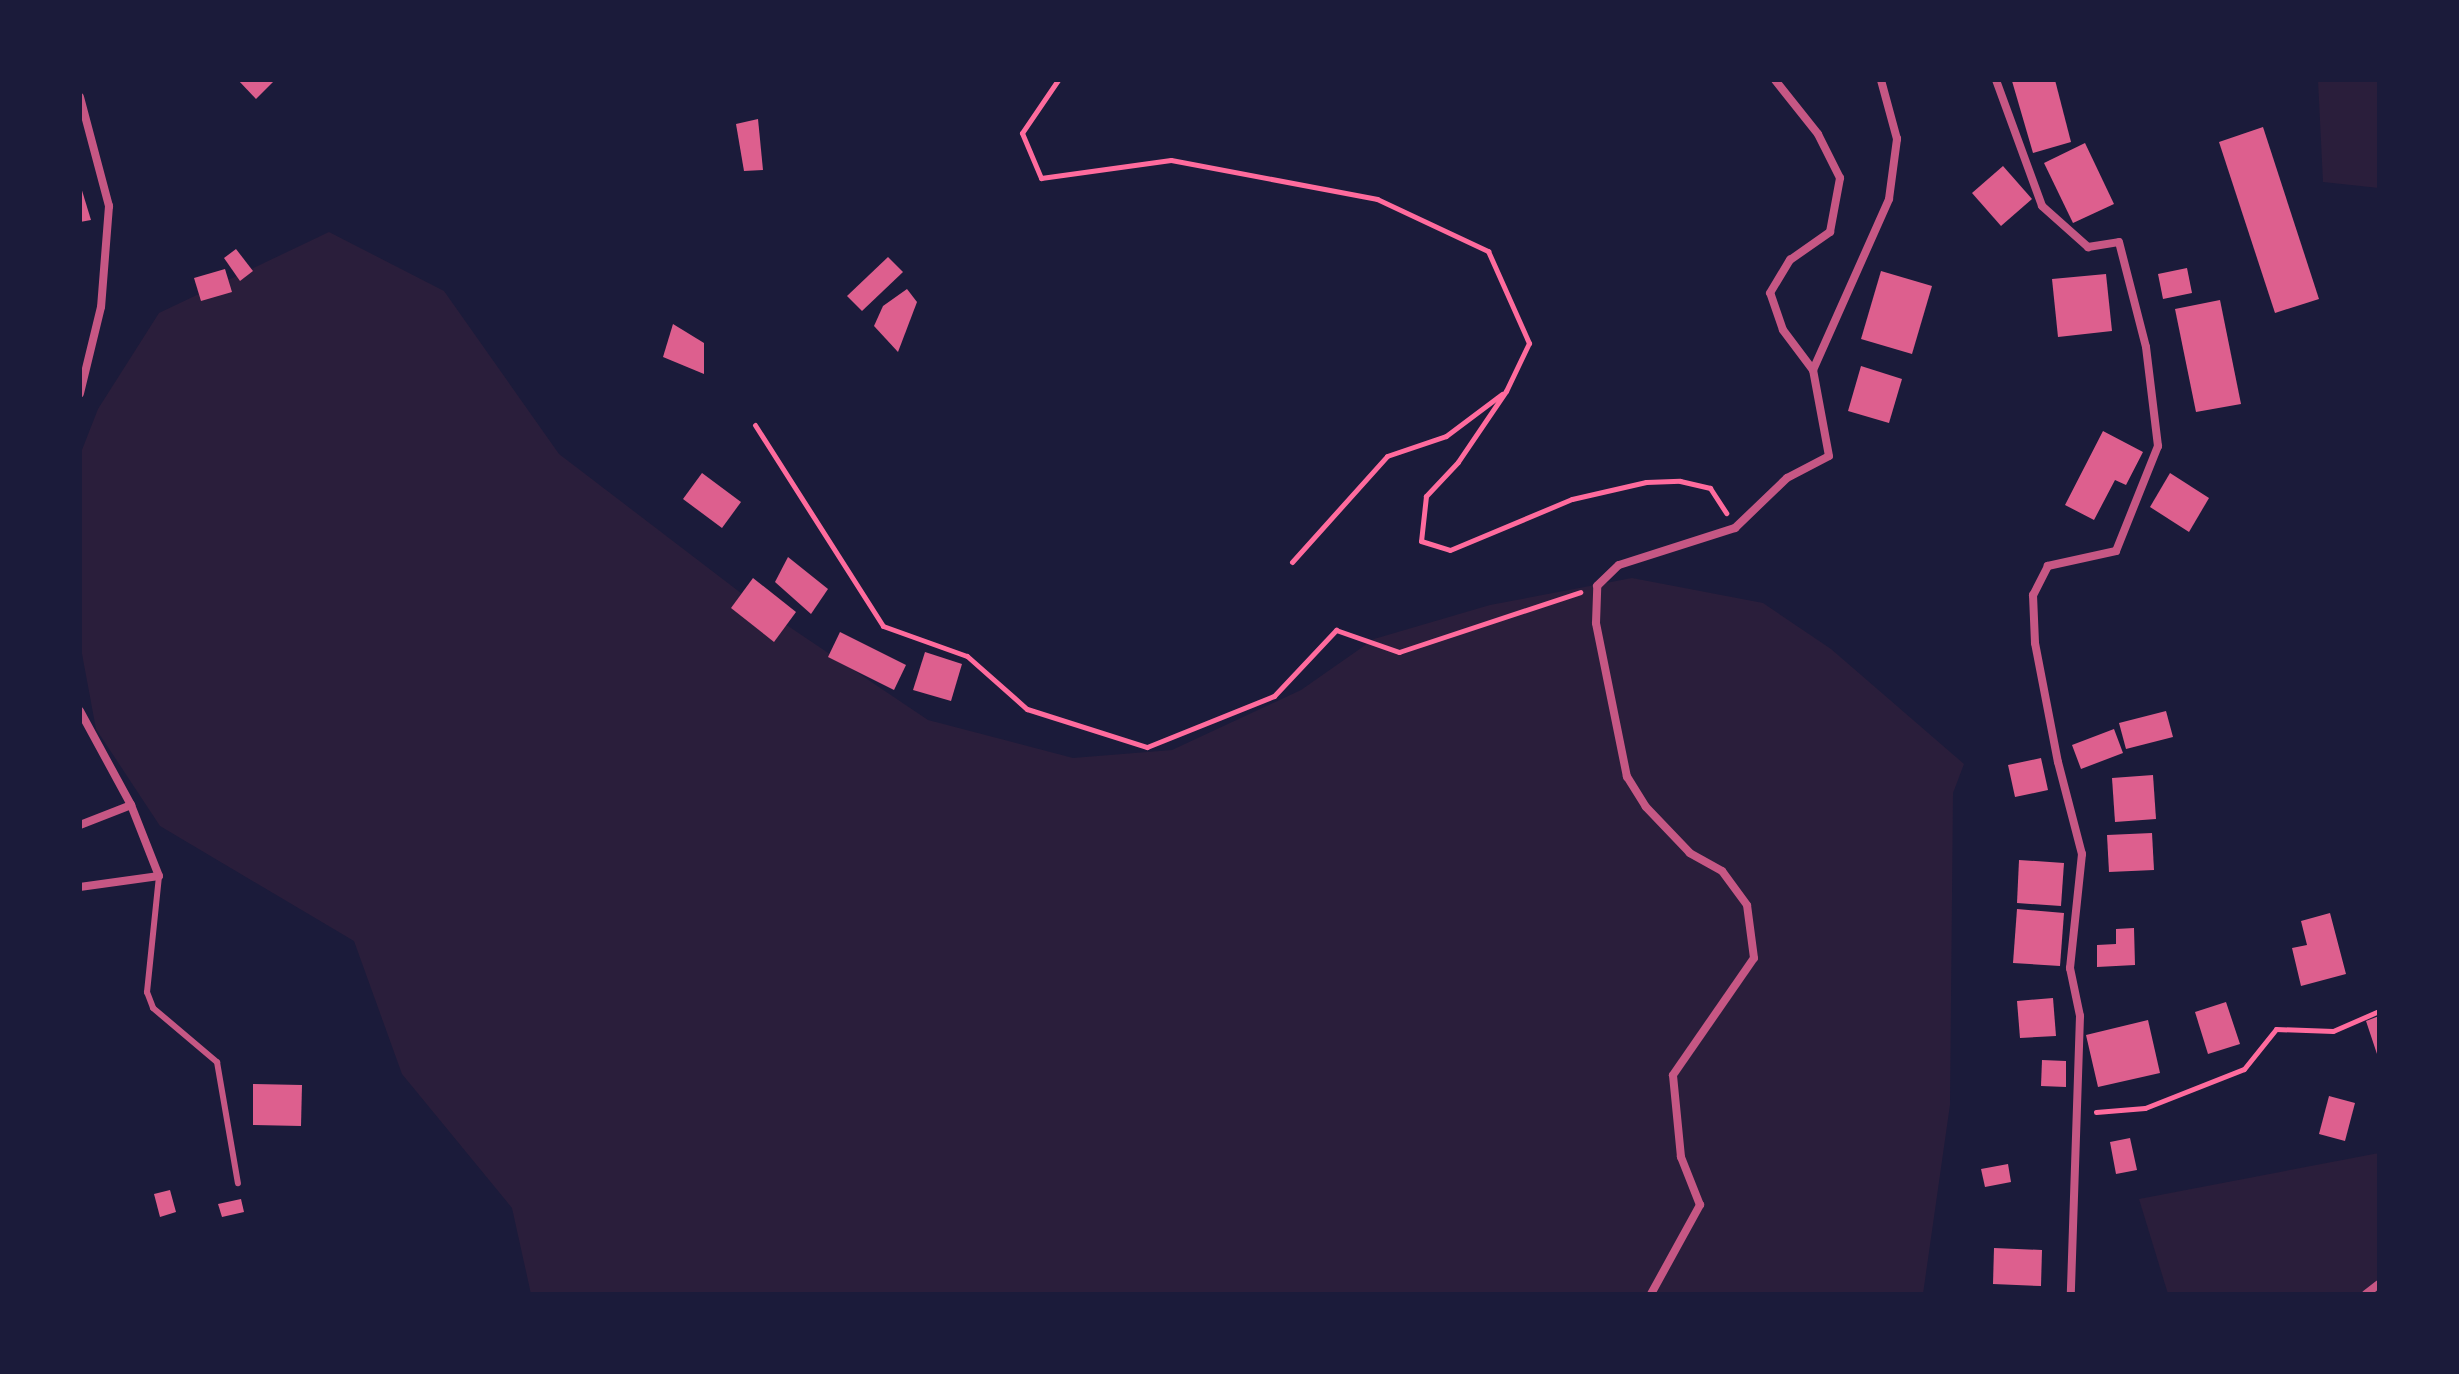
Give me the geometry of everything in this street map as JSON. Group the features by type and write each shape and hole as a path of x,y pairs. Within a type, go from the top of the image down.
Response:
{"street":[{"path":"1651,1294 1700,1205 1681,1157 1673,1075 1754,958 1747,905 1722,871 1690,853 1646,807 1627,777 1596,623 1597,586 1619,565 1735,528 1787,478 1829,456 1813,370 1783,330 1770,293 1790,260 1830,232 1840,178 1818,134 1775,80"},
{"path":"1813,370 1889,199 1897,139 1881,80"},
{"path":"1996,80 2042,206 2088,247 2119,242 2146,347 2158,446 2116,551 2048,566 2033,595 2035,643 2058,762 2082,854 2070,968 2080,1016 2071,1294"},
{"path":"80,97 109,206 101,307 80,393"},
{"path":"80,711 131,805 159,876 80,887"},
{"path":"80,825 131,805"},
{"path":"2366,1294 2379,1284"}],"lane":[{"path":"159,876 147,992 153,1008 217,1062 238,1183"}],"path":[{"path":"1058,80 1022,133 1041,178 1171,160 1377,199 1488,251 1529,343 1506,391 1458,462 1426,496 1421,541 1450,550 1572,499 1646,482 1680,481 1710,488 1735,528"},
{"path":"1292,562 1387,456 1446,436 1506,391"},
{"path":"755,425 883,626 967,656 1027,709 1147,747 1274,696 1336,630 1399,652 1597,586"},
{"path":"2075,1114 2145,1108 2244,1069 2276,1029 2333,1031 2379,1011"}],"shaded area":[{"path":"2318,80 2379,80 2379,188 2323,182"},
{"path":"329,232 444,291 559,454 754,603 928,720 1073,758 1172,750 1301,690 1374,639 1490,605 1632,578 1763,603 1831,649 1964,764 1953,793 1950,1105 1923,1294 531,1294 512,1208 402,1074 354,941 160,826 96,729 80,643 80,455 98,409 159,313"},
{"path":"2379,1153 2379,1294 2168,1294 2139,1199"}],"building":[{"path":"238,80 275,80 256,99"},
{"path":"2055,80 2071,142 2033,153 2012,81"},
{"path":"758,119 763,170 744,171 736,124"},
{"path":"2263,127 2319,299 2275,313 2219,142"},
{"path":"2085,143 2114,204 2073,223 2044,163"},
{"path":"2003,166 2032,199 2001,226 1972,193"},
{"path":"80,184 91,220 80,222"},
{"path":"236,249 253,271 240,281 224,258"},
{"path":"888,257 903,272 862,311 847,296"},
{"path":"2187,268 2192,293 2163,299 2158,274"},
{"path":"225,269 232,292 201,301 194,278"},
{"path":"1881,271 1932,286 1912,354 1861,339"},
{"path":"2106,274 2112,331 2058,337 2052,279"},
{"path":"907,289 917,302 898,352 874,326 883,306"},
{"path":"2220,300 2241,404 2196,412 2175,309"},
{"path":"673,324 704,343 704,374 663,357"},
{"path":"1861,366 1902,379 1889,423 1848,411"},
{"path":"2103,431 2143,452 2126,485 2115,480 2094,520 2065,505"},
{"path":"702,473 741,502 722,528 683,499"},
{"path":"2170,473 2209,498 2189,532 2150,507"},
{"path":"788,557 828,589 811,614 775,582"},
{"path":"753,578 796,612 774,642 731,608"},
{"path":"840,632 906,665 894,690 828,657"},
{"path":"925,652 962,664 951,701 913,690"},
{"path":"2166,711 2173,737 2126,749 2119,723"},
{"path":"2114,729 2123,753 2081,769 2072,745"},
{"path":"2041,758 2048,790 2015,797 2008,765"},
{"path":"2153,775 2156,819 2115,822 2112,778"},
{"path":"2152,833 2154,870 2109,872 2107,835"},
{"path":"2019,860 2064,863 2061,906 2017,903"},
{"path":"2017,909 2064,913 2060,966 2013,963"},
{"path":"2330,913 2346,974 2301,986 2292,948 2307,945 2301,921"},
{"path":"2134,928 2135,965 2097,967 2097,945 2116,944 2116,929"},
{"path":"2053,998 2056,1036 2020,1038 2017,1001"},
{"path":"2226,1002 2240,1044 2208,1054 2195,1012"},
{"path":"2379,1016 2379,1057 2378,1057 2366,1021"},
{"path":"2148,1020 2160,1073 2098,1087 2086,1035"},
{"path":"2042,1060 2066,1061 2066,1087 2041,1086"},
{"path":"253,1084 302,1085 301,1126 253,1125"},
{"path":"2329,1096 2355,1103 2345,1141 2319,1134"},
{"path":"2130,1138 2137,1170 2116,1174 2110,1142"},
{"path":"2008,1164 2011,1182 1985,1187 1981,1169"},
{"path":"170,1190 176,1212 160,1217 154,1194"},
{"path":"241,1199 244,1212 222,1217 218,1204"},
{"path":"1994,1248 2042,1250 2041,1286 1993,1284"}]}
